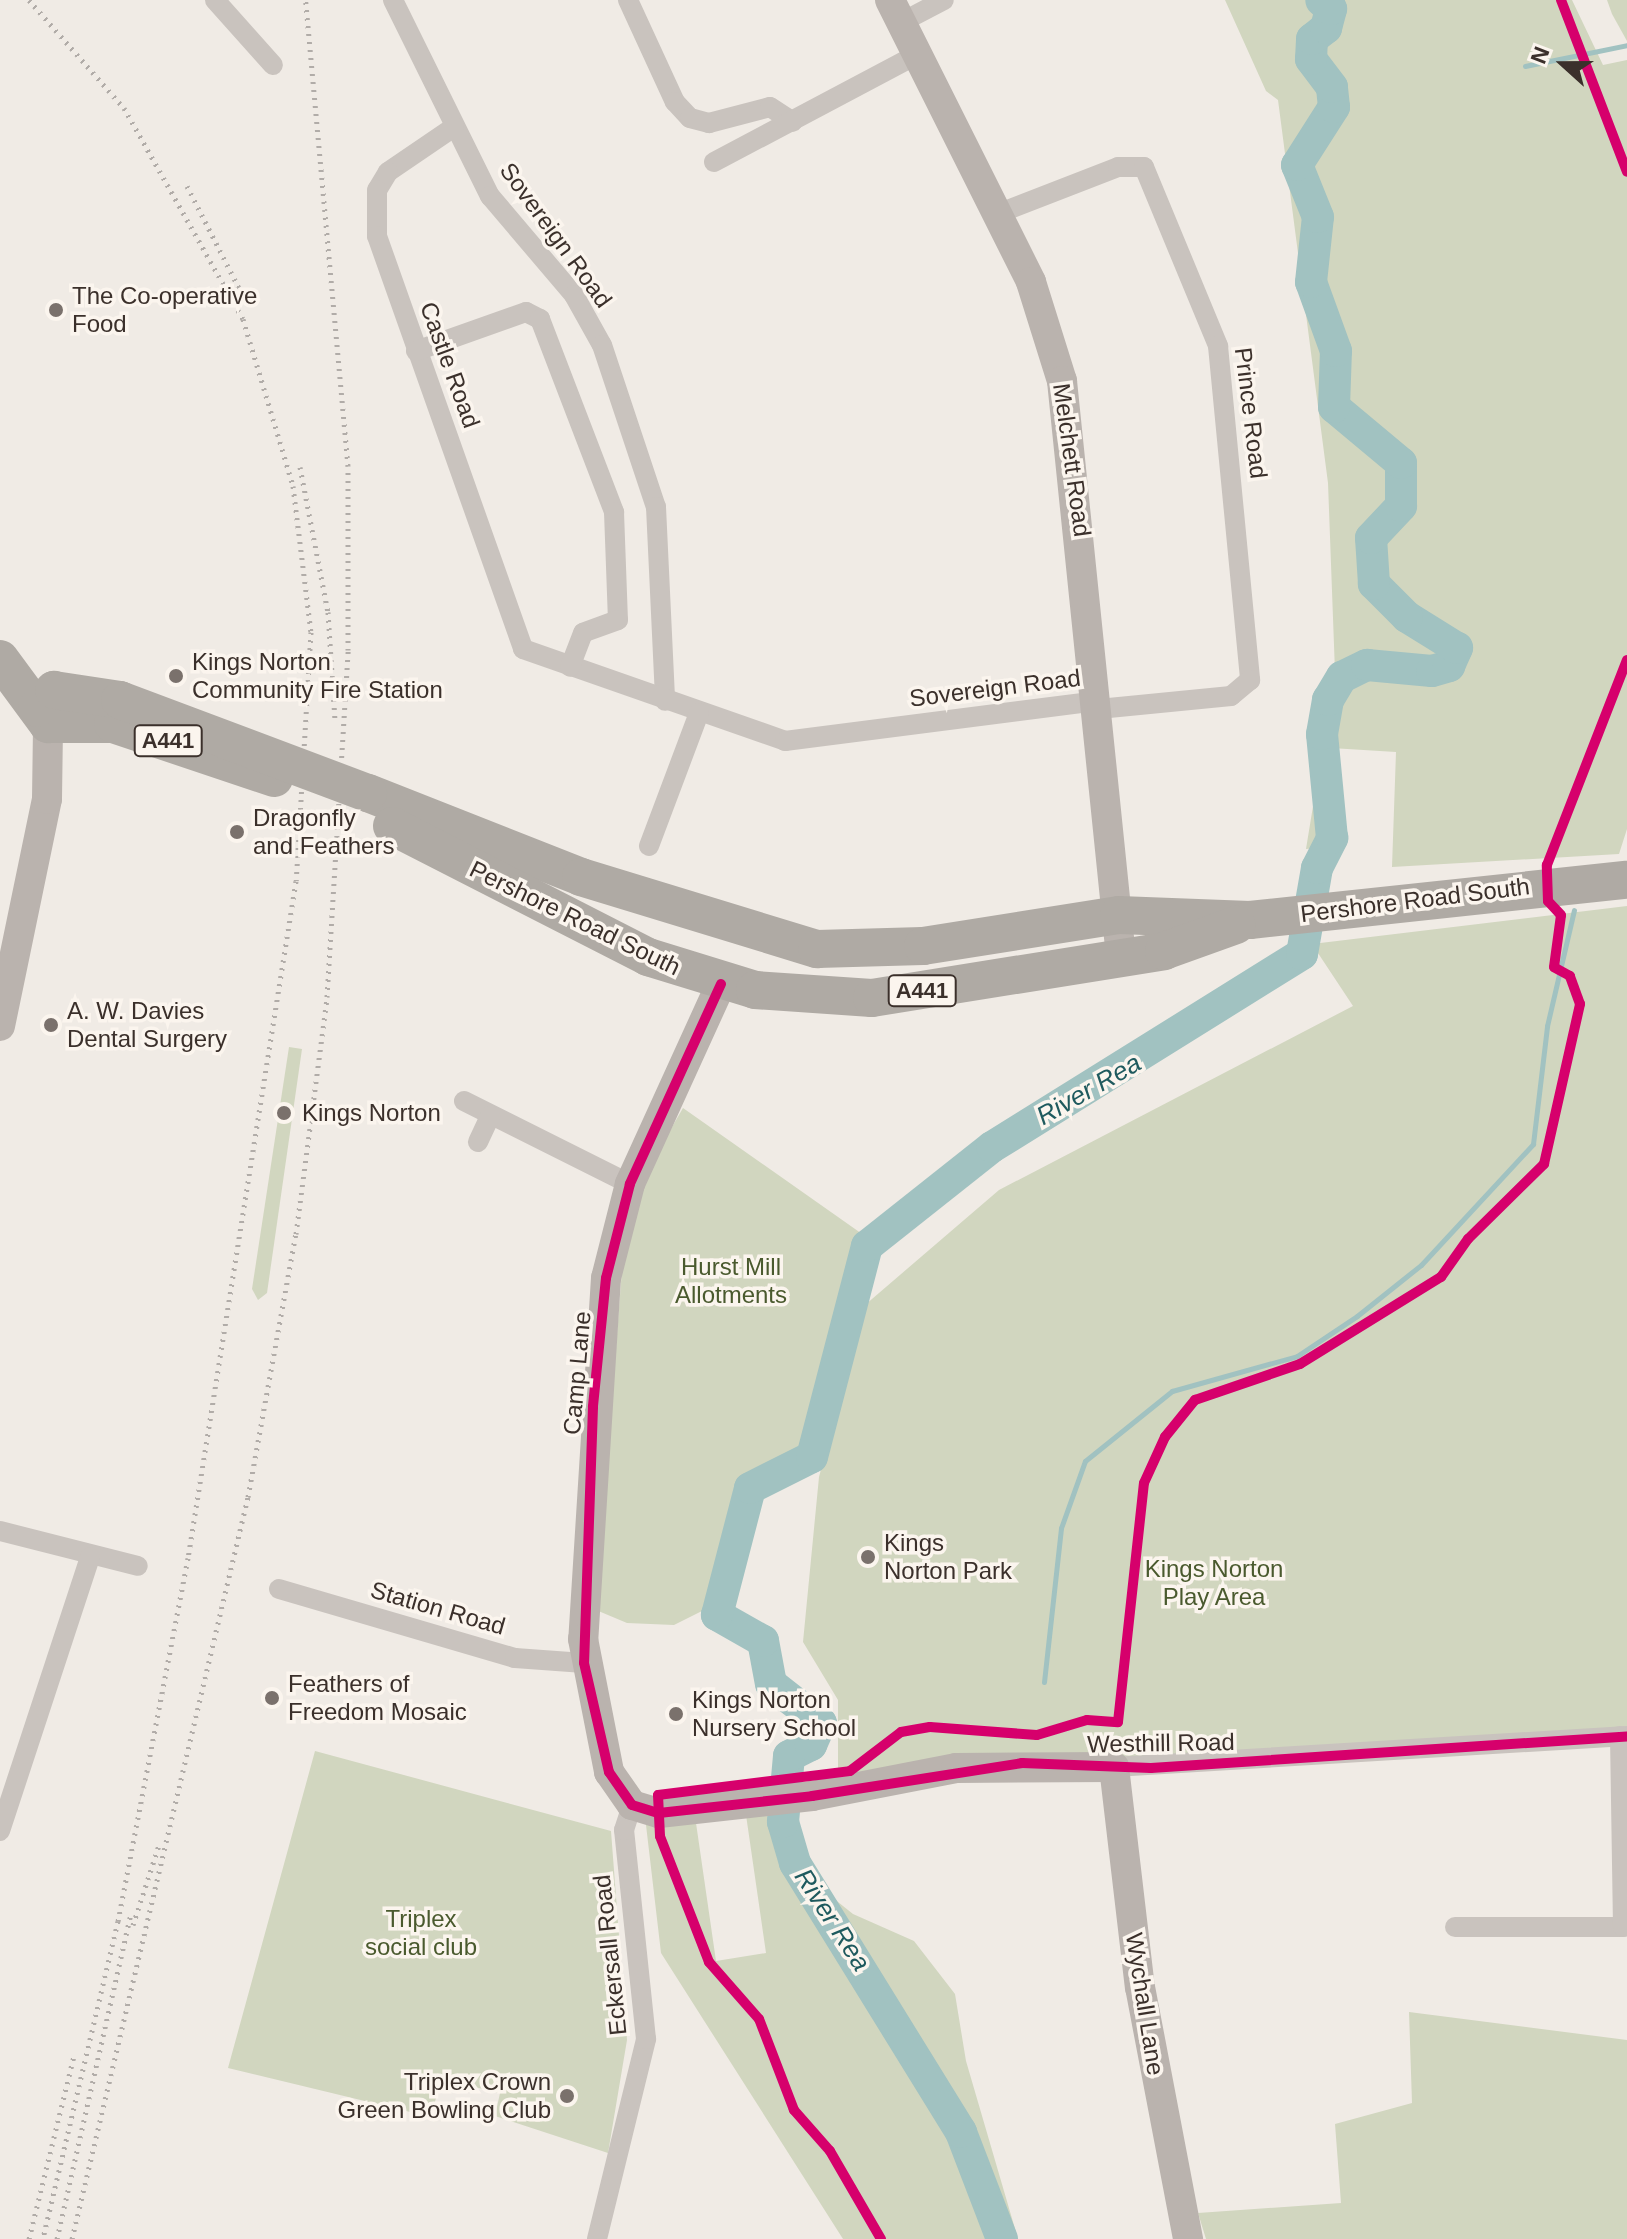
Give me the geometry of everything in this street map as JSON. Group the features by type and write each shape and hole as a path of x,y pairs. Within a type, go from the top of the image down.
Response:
{"highway":[{"name":"A441","path":"0,658 52,708 120,700 325,776 329,786 372,808"},
{"name":"Pershore Road South","path":"52,708 113,724 735,929 845,950 1119,915 1285,916 1627,880"},
{"name":"Pershore Road South","path":"372,808 559,915 721,984 872,998 1164,951 1285,916"},
{"path":"721,984 735,929"}],"street":[{"path":"215,0 273,65"},
{"name":"Sovereign Road","path":"393,0 454,127 518,235 574,295 606,358 656,507 665,701"},
{"path":"628,0 675,102 690,118 709,123 770,107 793,122"},
{"path":"896,11 944,0"},
{"name":"Melchett Road","path":"896,11 1031,282 1062,381 1099,705 1121,957"},
{"path":"714,162 918,54"},
{"name":"Castle Road","path":"454,127 402,157 377,190 377,236 523,649"},
{"name":"Prince Road","path":"997,214 1118,167 1144,167 1218,346 1250,680 1231,696 1099,705"},
{"path":"416,351 526,312 540,319 614,512 618,620 583,633 570,667"},
{"name":"Sovereign Road","path":"523,649 699,713 792,741 1099,705"},
{"path":"0,1025 47,799 52,708"},
{"path":"649,846 699,713"},
{"name":"Camp Lane","path":"624,1794 584,1663 593,1407 606,1278 630,1184 721,984"},
{"path":"464,1101 630,1184"},
{"path":"478,1142 490,1116"},
{"path":"0,1531 90,1557 138,1566"},
{"path":"0,1831 90,1557"},
{"name":"Station Road","path":"279,1589 515,1658 584,1663"},
{"path":"1455,1927 1623,1927 1624,1736"},
{"name":"Westhill Road","path":"624,1794 659,1813 812,1796 956,1768 1114,1767 1624,1736"},
{"name":"Wychall Lane","path":"1114,1767 1140,1987 1188,2239"},
{"name":"Eckersall Road","path":"597,2239 646,2039 624,1827 624,1794"}],"green space":[{"path":"1225,0 1572,0 1603,65 1627,60 1627,829 1619,854 1392,867 1396,752 1331,748 1341,788 1339,846 1306,849 1335,672 1328,483 1278,100 1266,91"},
{"path":"1607,0 1627,0 1627,41 1612,14"},
{"name":"Kings Norton Park","path":"1627,906 1627,1734 838,1781 838,1700 803,1642 819,1477 865,1305 999,1190 1353,1006 1312,944"},
{"path":"289,1047 302,1049 267,1293 258,1300 252,1289"},
{"name":"Hurst Mill Allotments","path":"683,1108 865,1236 843,1289 800,1455 747,1481 732,1519 723,1589 710,1607 674,1625 627,1623 596,1610 622,1269 636,1189"},
{"name":"Triplex social club","path":"315,1751 611,1831 627,2040 608,2153 495,2116 500,2093 441,2079 431,2117 228,2068"},
{"path":"793,1813 818,1886 853,1914 914,1941 955,1994 966,2061 1018,2239 843,2239 661,1953 646,1825 696,1823 716,1961 766,1953 746,1815"},
{"path":"1409,2012 1627,2040 1627,2239 1206,2239 1198,2213 1341,2203 1335,2124 1412,2103"}],"waterway":[{"name":"River Rea","path":"1002,2239 961,2132 795,1863 783,1822 789,1756 811,1745 821,1723 771,1684 763,1641 717,1615 750,1488 812,1457 867,1246 992,1147 1302,954 1317,868 1332,838 1322,734 1328,700 1342,677 1367,665 1432,671 1449,666 1457,648 1407,617 1374,584 1371,538 1401,506 1401,463 1334,407 1336,351 1311,282 1318,217 1297,165 1334,107 1332,87 1311,59 1312,39 1326,28 1331,9 1321,0"},
{"path":"1525,66 1627,45"},
{"path":"1044,1682 1061,1528 1085,1461 1172,1391 1297,1356 1357,1316 1421,1265 1533,1144 1547,1026 1574,910"}],"railway":[{"path":"29,0 124,108 243,319 293,486 311,632 296,881 188,1558 118,1921 43,2239"},
{"path":"72,2239 248,1497 296,1234 327,997 348,650 348,466 306,0"},
{"path":"187,186 247,304"},
{"path":"300,467 328,612 335,720"},
{"path":"133,1925 159,1845"},
{"path":"57,2239 131,1912"},
{"path":"29,2239 74,2056"}],"cycle path":[{"path":"1561,0 1627,172"},
{"path":"881,2239 830,2151 794,2110 759,2019 709,1962 660,1836 658,1795 850,1771 901,1732 930,1727 1037,1735 1087,1720 1118,1722 1144,1483 1165,1437 1195,1400 1300,1364 1441,1277 1468,1239 1544,1164 1580,1004 1570,976 1554,967 1561,915 1548,901 1547,865 1627,660"},
{"path":"721,984 630,1184 606,1278 593,1407 584,1663 609,1772 632,1805 659,1813 812,1796 1022,1763 1151,1768 1627,1736"}],"place":[{"name":"The Co-operative Food","path":"56,310"},
{"name":"Kings Norton Community Fire Station","path":"176,676"},
{"name":"Dragonfly and Feathers","path":"237,832"},
{"name":"A. W. Davies Dental Surgery","path":"51,1025"},
{"name":"Kings Norton","path":"284,1113"},
{"name":"Kings Norton Park","path":"868,1557"},
{"name":"Feathers of Freedom Mosaic","path":"272,1698"},
{"name":"Kings Norton Nursery School","path":"676,1714"},
{"name":"Triplex Crown Green Bowling Club","path":"567,2096"}],"park label":[{"name":"Kings Norton Play Area","path":"1214,1583"}]}
